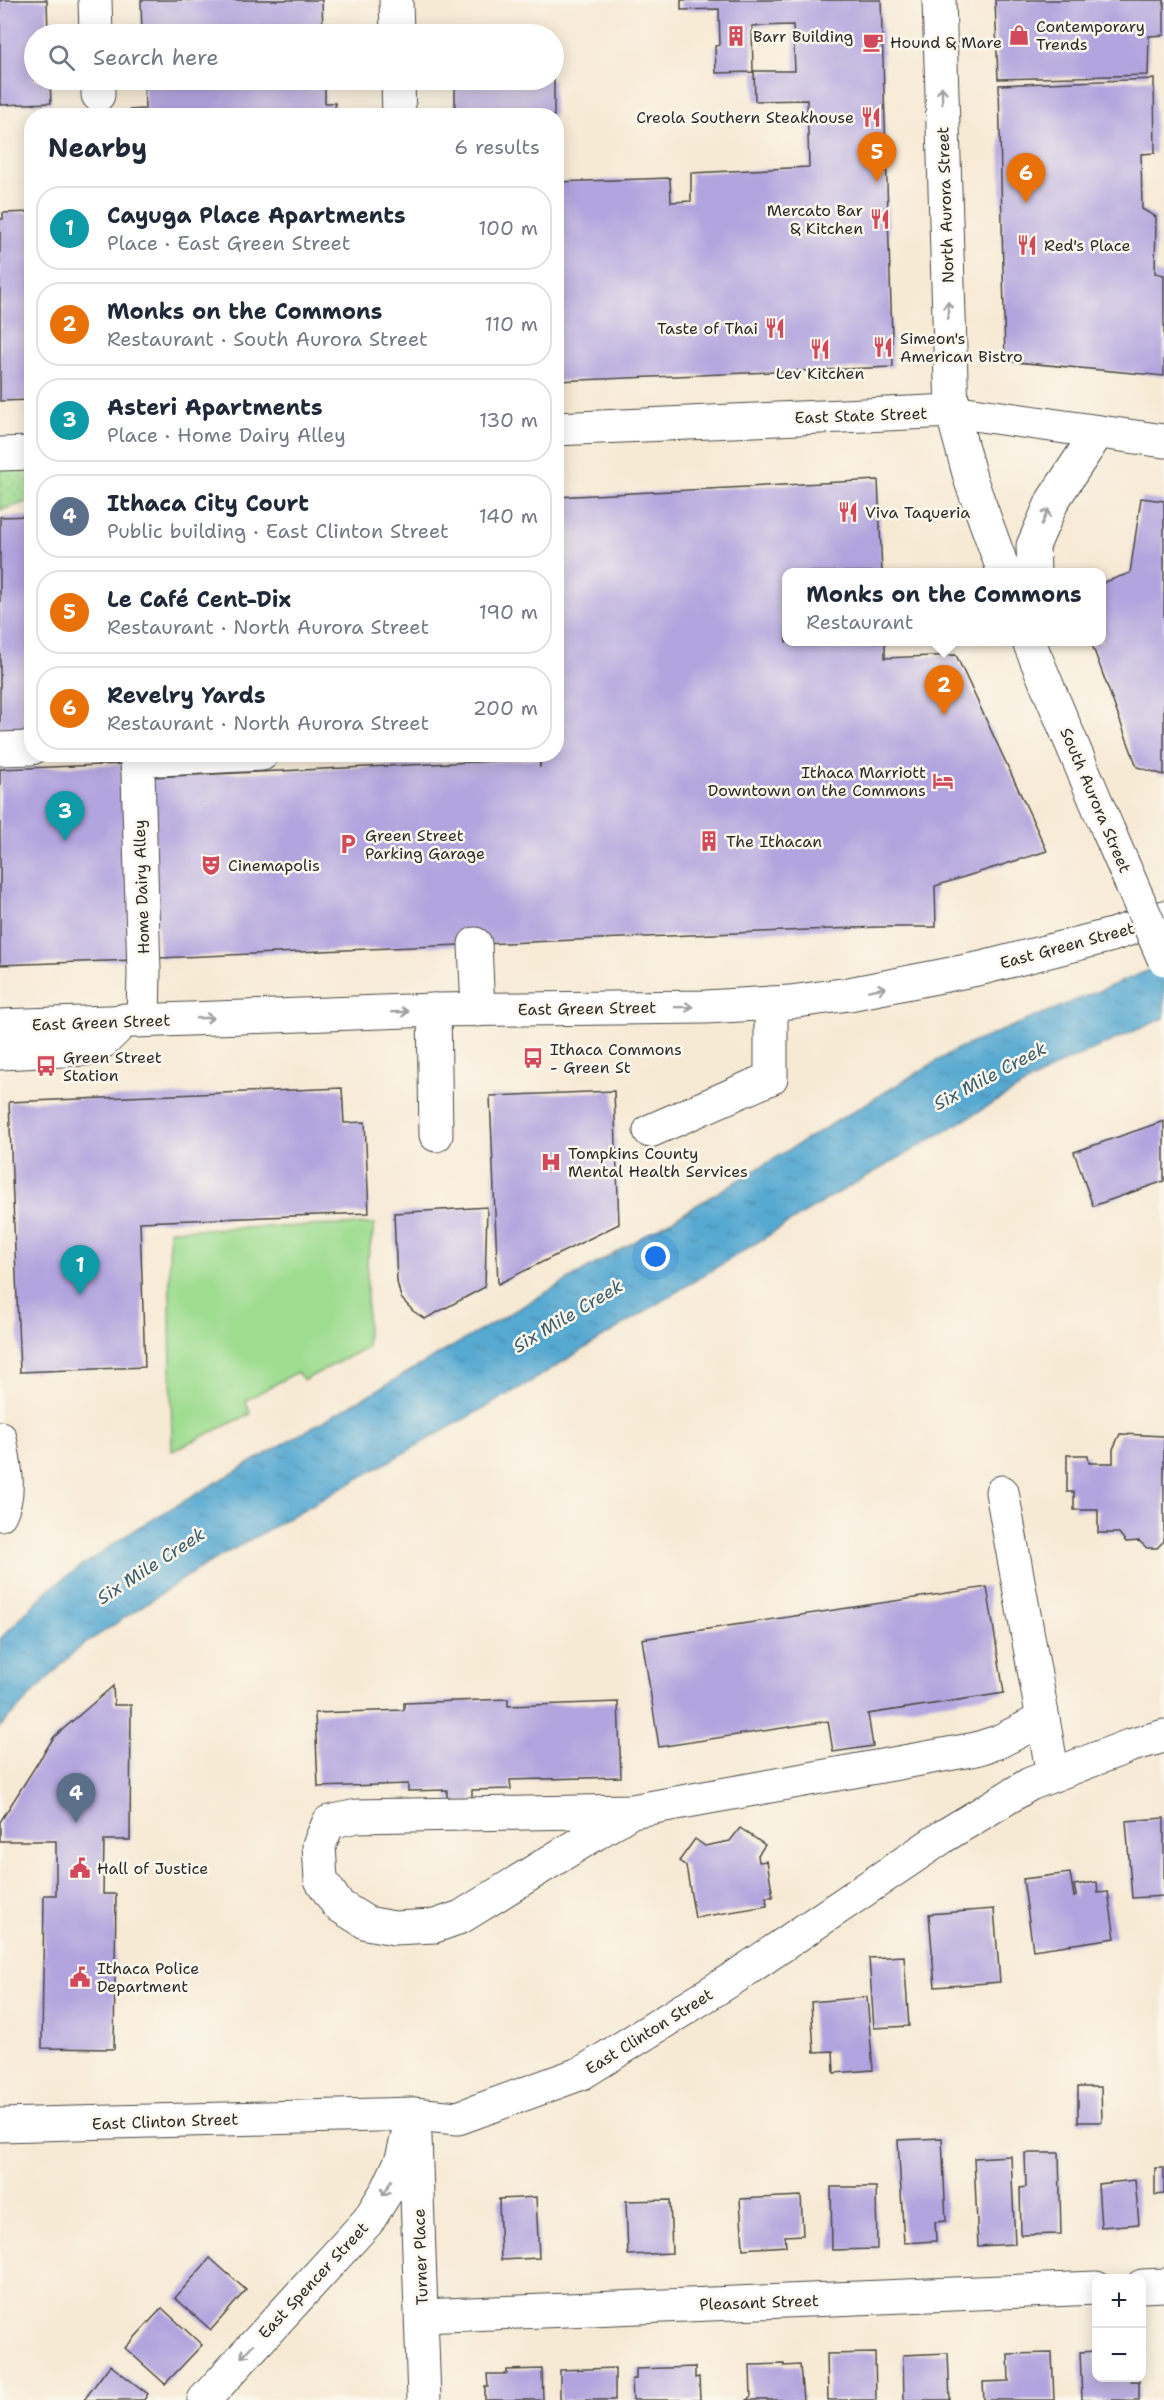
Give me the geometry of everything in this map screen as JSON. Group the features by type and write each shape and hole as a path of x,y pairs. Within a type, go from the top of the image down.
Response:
{"main road":[{"path":"95,0 96,24"},
{"path":"396,0 397,24"},
{"name":"North Aurora Street","path":"939,0 952,411"},
{"path":"398,90 399,108"},
{"path":"952,411 970,481 1002,568"},
{"name":"East State Street","path":"564,429 952,411 1164,441"},
{"path":"1034,568 1032,546 1053,500 1098,432"},
{"path":"0,454 24,453"},
{"name":"South Aurora Street","path":"1035,650 1108,831 1164,959"},
{"path":"0,749 24,748"},
{"name":"Home Dairy Alley","path":"134,1020 144,971 137,762"},
{"name":"East Green Street","path":"0,1026 434,1010 706,1007 771,1003 849,994 982,968 1112,935 1164,917"},
{"path":"475,944 478,1010"},
{"path":"650,1131 771,1078 771,1003"},
{"path":"434,1010 436,1135"},
{"path":"0,1053 85,1049 104,1041 134,1020"},
{"path":"0,1438 7,1480 6,1503 0,1514"},
{"path":"1002,1492 1053,1775"},
{"path":"632,1810 461,1917 435,1926 394,1928 367,1923 338,1905 321,1880 319,1845 329,1822 357,1816 632,1810 976,1749 998,1742 1043,1719"},
{"name":"East Clinton Street","path":"0,2125 413,2114 458,2118 582,2073 737,1976 944,1836 1030,1784 1129,1746 1164,1736"},
{"name":"Turner Place","path":"413,2114 424,2400"},
{"name":"East Spencer Street","path":"204,2400 368,2221 388,2189 402,2159 413,2114"},
{"path":"1146,2286 1164,2285"},
{"name":"Pleasant Street","path":"422,2316 1092,2288"}],"green space":[{"path":"24,450 24,503 0,510 0,459"},
{"path":"375,1224 367,1260 367,1347 304,1380 297,1372 246,1400 250,1414 172,1451 169,1230"}],"water":[{"name":"Six Mile Creek","path":"1164,964 1164,1018 1064,1062 826,1200 530,1382 198,1569 77,1649 0,1727 0,1639 49,1589 134,1530 672,1220 957,1049"}],"building":[{"path":"0,0 47,0 48,24 24,24 24,90 50,90 51,103 0,105"},
{"path":"141,0 322,0 323,24 142,24"},
{"path":"681,0 881,0 893,367 564,381 564,182 670,178 671,202 691,201 691,173 809,167 807,100 755,101 754,71 795,71 793,25 752,26 753,72 716,73 715,46 720,45 719,9 681,10"},
{"path":"995,0 1164,0 1164,35 1149,36 1148,75 998,79"},
{"path":"1154,79 1155,153 1141,154 1142,209 1156,217 1155,273 1164,275 1164,376 1005,361 999,85"},
{"path":"144,90 325,90 325,103 335,103 335,108 145,108"},
{"path":"455,90 554,90 554,108 455,108"},
{"path":"24,212 24,400 0,401 0,219 3,219 3,213"},
{"path":"878,480 882,568 782,568 782,646 885,646 885,658 956,655 1047,851 935,886 936,927 878,927 159,958 151,777 474,762 539,762 540,768 540,762 564,762 564,497"},
{"path":"1141,498 1164,501 1164,775 1137,767 1092,646 1106,646 1106,582 1130,573"},
{"path":"24,516 24,734 0,735 0,517"},
{"path":"126,764 134,960 0,965 0,769"},
{"path":"342,1088 344,1123 365,1122 369,1213 140,1222 145,1367 20,1372 9,1102"},
{"path":"614,1091 619,1224 498,1284 490,1096"},
{"path":"1164,1121 1164,1181 1093,1206 1074,1152"},
{"path":"487,1207 485,1287 425,1319 413,1311 401,1298 397,1282 394,1213"},
{"path":"1120,1434 1164,1436 1164,1541 1157,1548 1147,1548 1139,1541 1126,1542 1119,1533 1098,1533 1098,1510 1074,1510 1074,1492 1067,1492 1067,1455 1088,1455 1089,1463 1113,1463 1113,1449"},
{"path":"987,1587 1004,1693 868,1714 873,1746 833,1752 828,1721 659,1747 642,1639"},
{"name":"Hall of Justice","path":"113,1686 114,1705 131,1705 130,1840 104,1840 103,1894 116,1894 114,2049 42,2048 44,1895 56,1895 56,1841 0,1841 0,1822 54,1737"},
{"path":"508,1699 508,1706 618,1702 621,1777 510,1780 511,1789 472,1790 472,1803 447,1804 447,1790 408,1791 408,1784 318,1787 315,1713 404,1710 404,1703"},
{"path":"1164,1818 1164,1896 1132,1898 1126,1821"},
{"path":"740,1828 765,1845 758,1855 759,1862 767,1861 773,1897 766,1897 767,1906 695,1918 686,1866 679,1861 695,1839 705,1846 730,1841"},
{"path":"1070,1873 1074,1897 1076,1896 1074,1885 1097,1882 1098,1893 1108,1892 1115,1938 1033,1950 1023,1879"},
{"path":"994,1909 1000,1982 935,1987 929,1914"},
{"path":"904,1956 909,2026 874,2028 869,1958"},
{"path":"867,1997 873,2070 834,2073 833,2051 814,2052 811,2002"},
{"path":"1078,2087 1101,2087 1102,2122 1078,2122"},
{"path":"942,2138 946,2221 935,2222 936,2241 904,2243 898,2140"},
{"path":"1025,2153 1059,2153 1061,2234 1021,2235 1020,2188 1026,2187"},
{"path":"1011,2156 1015,2244 978,2246 974,2158"},
{"path":"1155,2168 1164,2168 1164,2194 1155,2195"},
{"path":"1135,2180 1139,2224 1101,2227 1098,2184"},
{"path":"831,2187 876,2187 877,2249 832,2250"},
{"path":"801,2196 803,2235 785,2236 786,2246 743,2249 740,2199"},
{"path":"536,2197 539,2258 501,2260 499,2199"},
{"path":"670,2200 672,2253 628,2255 626,2201"},
{"path":"210,2258 246,2290 211,2330 175,2298"},
{"path":"162,2308 202,2345 165,2384 125,2348"},
{"path":"1092,2351 1092,2382 1139,2382 1139,2400 1082,2400 1080,2352"},
{"path":"875,2353 876,2400 828,2400 827,2354"},
{"path":"948,2353 950,2400 904,2400 903,2355"},
{"path":"1052,2353 1054,2400 984,2400 983,2382 1009,2381 1008,2354"},
{"path":"784,2364 784,2366 800,2365 803,2400 747,2400 751,2396 750,2365"},
{"path":"110,2365 148,2394 144,2400 84,2400"},
{"path":"695,2367 695,2378 699,2377 700,2400 633,2400 632,2379 636,2379 636,2369"},
{"path":"615,2368 615,2400 560,2400 560,2370"},
{"path":"542,2369 543,2400 485,2400 485,2387 488,2387 487,2374 507,2374 507,2370"}],"place":[{"name":"Contemporary Trends","path":"1019,35"},
{"name":"Barr Building","path":"736,36"},
{"name":"Hound & Mare","path":"873,42"},
{"name":"Creola Southern Steakhouse","path":"871,117"},
{"name":"Le Café Cent-Dix","path":"877,182"},
{"name":"Revelry Yards","path":"1026,203"},
{"name":"Mercato Bar & Kitchen","path":"880,219"},
{"name":"Red's Place","path":"1027,245"},
{"name":"Taste of Thai","path":"775,328"},
{"name":"Simeon's American Bistro","path":"883,347"},
{"name":"Lev Kitchen","path":"820,349"},
{"name":"Viva Taqueria","path":"848,512"},
{"name":"Monks on the Commons","path":"944,715"},
{"name":"Ithaca Marriott Downtown on the Commons","path":"943,781"},
{"name":"Asteri Apartments","path":"65,841"},
{"name":"The Ithacan","path":"709,841"},
{"name":"Green Street Parking Garage","path":"348,844"},
{"name":"Cinemapolis","path":"211,865"},
{"name":"Ithaca Commons - Green St","path":"533,1058"},
{"name":"Green Street Station","path":"46,1066"},
{"name":"Tompkins County Mental Health Services","path":"551,1162"},
{"name":"Cayuga Place Apartments","path":"80,1295"},
{"name":"Ithaca City Court","path":"76,1823"},
{"name":"Hall of Justice","path":"80,1868"},
{"name":"Ithaca Police Department","path":"80,1977"}]}
